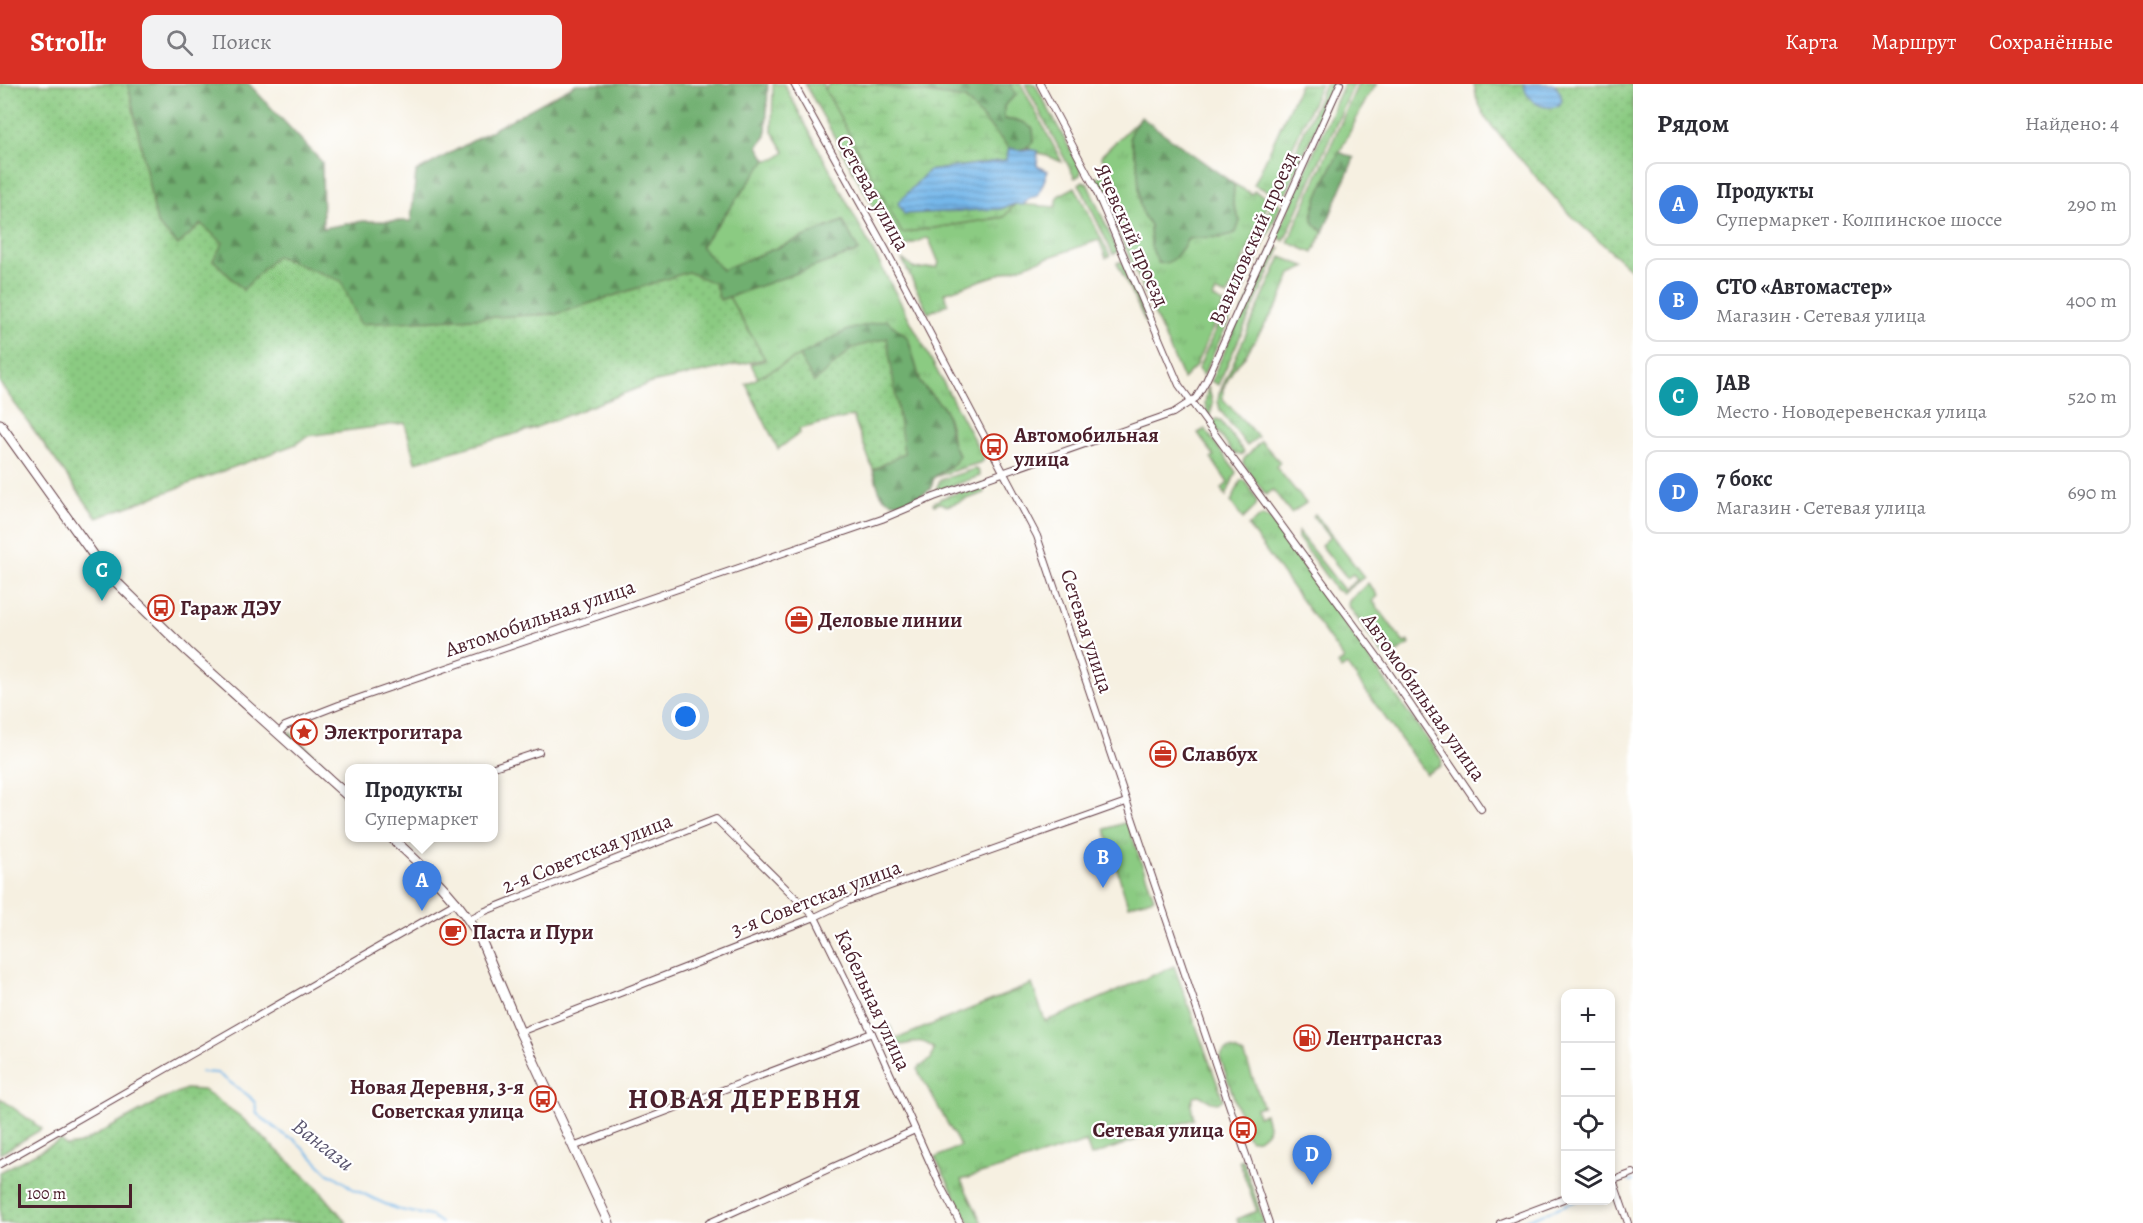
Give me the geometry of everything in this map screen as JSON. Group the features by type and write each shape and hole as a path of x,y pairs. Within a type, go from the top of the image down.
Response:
{"main road":[{"path":"0,424 105,571 178,642 345,794"},
{"path":"397,842 458,902 470,919 609,1223"}],"street":[{"name":"Сетевая улица","path":"794,84 886,250 1041,548 1269,1223"},
{"name":"Ячевский проезд","path":"1041,84 1094,186 1179,385 1190,402"},
{"name":"Вавиловский проезд","path":"1190,402 1196,398 1206,381 1340,84"},
{"name":"Автомобильная улица","path":"278,734 285,726 339,705 882,519 934,497 1173,412 1190,402 1365,639 1481,809"},
{"path":"498,766 539,752"},
{"name":"3-я Советская улица","path":"520,1032 815,917 848,901 1126,802"},
{"name":"Кабельная улица","path":"716,819 815,917 872,1033 939,1183 960,1223"},
{"name":"2-я Советская улица","path":"470,919 716,819"},
{"path":"0,1164 458,902"},
{"path":"573,1147 872,1033"},
{"path":"709,1223 915,1130"},
{"path":"1615,1180 1633,1173"},
{"path":"1615,1189 1628,1223"},
{"path":"1500,1223 1561,1200"}],"green space":[{"path":"0,84 128,84 157,224 178,245 201,224 223,243 213,260 243,290 276,256 341,281 360,324 557,314 688,272 714,283 720,300 729,297 765,359 651,383 529,430 415,462 405,423 307,436 296,444 97,518 0,383"},
{"path":"128,84 249,84 322,162 323,228 363,221 411,221 416,172 576,84 768,84 766,136 758,146 766,160 701,246 722,270 843,221 859,251 720,300 688,272 557,314 360,324 243,290 213,260 201,224 178,245 157,224"},
{"path":"773,84 784,84 984,459 982,462 934,477 954,464 951,430 945,409 921,384 908,338 848,330 758,378 751,364 765,360 729,297 858,250 843,221 722,270 700,246 766,160 776,159 785,152 772,131"},
{"path":"805,84 823,84 902,233 1004,217 1015,204 1056,207 1058,196 1075,187 1110,256 1106,258 1099,240 944,293 948,304 928,313 902,259 915,269 937,267 939,263 929,239 926,238 897,250"},
{"path":"829,84 875,84 965,99 1009,148 1006,160 928,171 1000,209 1015,204 1004,217 902,233 825,89"},
{"path":"875,84 1010,84 1016,95 1004,106 1004,119 1023,122 1033,129 1034,141 1023,149 1009,148 965,99"},
{"path":"1010,84 1021,84 1062,162 1027,148 1034,141 1023,122 1004,119 1004,106 1015,95"},
{"path":"1025,84 1035,84 1079,166 1080,175 1075,178"},
{"path":"1300,84 1321,84 1272,193 1254,185"},
{"path":"1325,84 1335,84 1287,192 1282,195 1277,193"},
{"path":"1344,84 1354,84 1284,241 1277,236"},
{"path":"1358,84 1377,84 1367,98 1322,187 1312,215 1314,223 1323,232 1313,253 1288,242"},
{"path":"1474,84 1633,84 1633,271 1570,215 1501,137 1487,120 1477,100"},
{"path":"1141,117 1131,131 1130,138 1137,161 1143,215 1150,225 1151,246 1180,251 1188,239 1199,236 1220,238 1240,221 1233,204 1234,184 1252,194 1254,191 1270,199 1227,296 1216,292 1213,298 1224,303 1195,367 1183,379 1095,179 1109,172 1101,156"},
{"path":"1141,117 1234,184 1233,204 1240,221 1236,232 1219,237 1188,239 1172,260 1158,263 1151,246 1150,225 1143,215 1140,204 1137,161 1130,138 1131,131"},
{"path":"1339,152 1354,158 1323,232 1313,221 1313,215 1318,197"},
{"path":"1083,181 1087,183 1118,252 1113,254 1079,184"},
{"path":"1274,200 1281,205 1239,299 1234,300 1230,298"},
{"path":"1275,247 1280,249 1218,385 1211,381 1271,249"},
{"path":"1281,257 1307,267 1291,274 1280,301 1243,359 1234,368 1223,389 1223,399 1258,437 1247,446 1220,410 1219,394"},
{"path":"1122,261 1157,346 1117,263"},
{"path":"1227,305 1232,307 1233,312 1203,376 1198,369"},
{"path":"886,320 908,338 921,384 945,409 953,445 959,455 954,464 934,477 931,489 899,502 892,502 881,494 873,470 904,453 853,348 814,383 799,356 848,330"},
{"path":"887,338 904,453 873,470 853,416 799,429 800,433 778,449 746,384 799,356 814,382 853,348"},
{"path":"1208,386 1213,404 1209,418 1205,404"},
{"path":"1216,419 1220,420 1244,452 1241,455 1233,453 1212,423"},
{"path":"1205,429 1236,472 1226,496 1221,489 1228,483 1211,458 1214,456 1198,433"},
{"path":"1261,441 1280,462 1276,467 1306,503 1291,513 1273,490 1266,495 1243,463"},
{"path":"974,469 978,470 980,476 935,492 940,480"},
{"path":"1241,480 1244,480 1257,502 1243,519 1231,502"},
{"path":"983,484 984,493 947,506 933,503 942,498"},
{"path":"1315,514 1364,577 1343,593 1336,590 1298,538 1298,532 1344,590 1357,580 1353,574 1347,578 1321,545 1330,537 1313,516"},
{"path":"1262,516 1270,519 1442,760 1441,766 1426,774 1347,665 1341,669 1338,664 1344,659 1248,526"},
{"path":"1368,583 1378,596 1373,601 1404,643 1408,641 1410,644 1389,657 1382,654 1348,605 1349,601"},
{"path":"290,732 327,767 324,768 287,735"},
{"path":"1127,822 1154,898 1128,906 1105,829"},
{"path":"1174,966 1223,1099 1218,1103 1199,1095 1194,1096 1191,1104 1194,1119 1091,1156 1086,1142 961,1180 982,1223 970,1223 935,1158 960,1146 917,1069 931,1059 934,1049 922,1042 898,1044 886,1029 890,1026 896,1039 1032,984 1045,1021"},
{"path":"1231,1049 1245,1056 1263,1106 1256,1108 1258,1116 1265,1114 1267,1132 1258,1139 1251,1140 1247,1136 1220,1057 1225,1050"},
{"path":"186,1089 203,1090 240,1116 318,1188 347,1223 0,1223 0,1172 61,1140 66,1146 80,1144"},
{"path":"0,1098 42,1129 0,1154"},
{"path":"1241,1159 1264,1223 1238,1223 1237,1219 1257,1211 1239,1161"}],"water":[{"path":"1524,84 1554,84 1561,94 1561,101 1557,106 1550,107 1541,106 1533,101 1527,94"},
{"path":"1009,148 1038,151 1037,166 1048,171 1038,196 1030,198 1023,205 1015,204 1000,209 904,214 898,203 928,171 1006,160"}],"waterway":[{"name":"Вангази","path":"201,1072 217,1073 249,1096 255,1103 257,1114 287,1137 294,1139 330,1175 353,1189 396,1209 431,1216 441,1223"},
{"path":"1629,1182 1633,1181"},
{"path":"1519,1223 1565,1205"}],"place":[{"name":"Автомобильная улица","path":"994,447"},
{"name":"JAB","path":"102,601"},
{"name":"Гараж ДЭУ","path":"161,608"},
{"name":"Деловые линии","path":"799,620"},
{"name":"Электрогитара","path":"304,732"},
{"name":"Славбух","path":"1163,754"},
{"name":"СТО «Автомастер»","path":"1103,888"},
{"name":"Продукты","path":"422,911"},
{"name":"Паста и Пури","path":"453,932"},
{"name":"Лентрансгаз","path":"1307,1038"},
{"name":"Новая Деревня, 3-я Советская улица","path":"543,1099"},
{"name":"Сетевая улица","path":"1243,1130"},
{"name":"7 бокс","path":"1312,1185"}],"district":[{"name":"НОВАЯ ДЕРЕВНЯ","path":"745,1099"}]}
